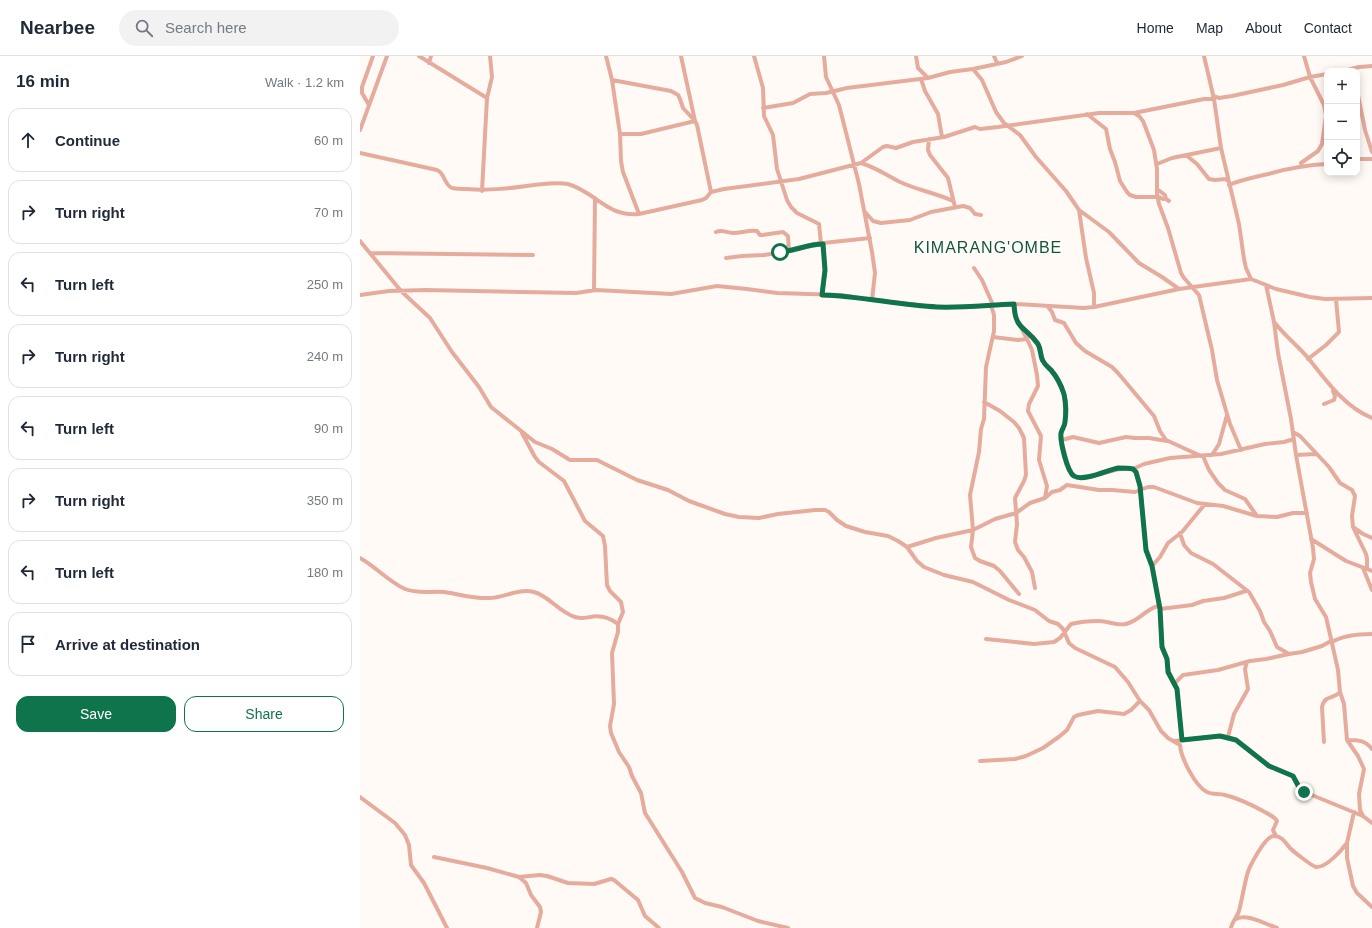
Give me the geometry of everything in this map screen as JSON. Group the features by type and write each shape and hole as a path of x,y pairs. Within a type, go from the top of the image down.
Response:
{"street":[{"path":"369,105 362,93 362,87 373,56"},
{"path":"360,130 387,56"},
{"path":"419,56 487,98"},
{"path":"429,63 431,56"},
{"path":"482,190 487,98 492,76 490,56"},
{"path":"606,56 612,80 620,134 623,172 639,214"},
{"path":"681,56 711,192"},
{"path":"754,56 763,88 764,116 773,135 777,169 787,200 794,211 819,224 825,270 822,295"},
{"path":"824,56 826,77 839,105 870,238 874,273 872,300"},
{"path":"916,56 918,68 928,78"},
{"path":"994,56 997,64"},
{"path":"1006,62 1011,56"},
{"path":"763,108 790,103 807,95 928,78 950,72 1006,62 1022,56"},
{"path":"1204,56 1213,98 1220,148 1239,224 1246,268 1251,279"},
{"path":"1301,163 1320,149 1323,141 1325,110 1310,77 1304,56"},
{"path":"1358,68 1372,66"},
{"path":"973,69 982,80 996,112 1004,123 1020,135 1040,162 1066,191 1080,210 1109,232 1139,264 1179,289"},
{"path":"360,153 437,170 441,172 450,187 495,190 563,183 578,188 617,212 629,215 702,200 711,192 734,187 753,186 799,179 861,163 883,147 896,148 913,142 942,137 975,127 980,129 1007,126 1105,112 1134,113 1213,98 1232,96 1324,75"},
{"path":"921,79 925,91 938,114 942,137"},
{"path":"612,80 671,91 678,95 683,108 695,121"},
{"path":"1360,104 1365,130 1372,151"},
{"path":"1134,113 1142,118 1147,129 1157,164 1157,197 1159,204 1168,228 1181,273 1199,295 1212,350 1217,380 1227,413 1241,450"},
{"path":"1087,114 1106,128 1110,149 1120,181 1128,194 1136,197 1157,197 1166,199"},
{"path":"620,134 641,134 695,121"},
{"path":"929,139 928,150 948,178 955,207"},
{"path":"1157,164 1172,158 1220,148"},
{"path":"1186,155 1197,164 1209,179 1226,179 1229,183"},
{"path":"1360,159 1372,159"},
{"path":"861,163 884,172 901,182 932,192 953,201"},
{"path":"1229,183 1312,164 1324,164"},
{"path":"1157,189 1164,194 1166,199"},
{"path":"594,290 595,198"},
{"path":"1159,204 1166,199"},
{"path":"863,210 873,221 881,223 910,220 931,212 955,207 967,207 975,214 981,215"},
{"path":"1080,210 1086,258 1094,293 1094,308"},
{"path":"716,232 722,230 735,233 753,230 762,235 783,232 788,236 789,251"},
{"path":"726,258 764,255 789,251 814,244 870,238"},
{"path":"360,241 401,291 430,318 452,352 479,387 492,408 535,442 552,449 566,458 574,460 597,460 637,480 668,490 689,501 725,514 739,517 759,518 778,514 825,510 846,526 865,532 888,536 898,540 907,546 917,561 924,567 944,575 973,582 1009,600 1035,610 1049,620 1058,624 1069,643 1075,648 1115,667 1128,682 1140,701 1149,710 1161,731 1168,738 1180,745 1181,755 1202,789 1210,794 1226,795 1258,808 1274,817 1277,821 1273,830 1276,836 1311,864 1317,867 1324,864 1333,858 1347,843"},
{"path":"370,253 533,254"},
{"path":"974,268 982,280 992,305 994,315 993,337 986,367 984,419 970,494 973,530 971,547 975,558 980,562 994,566 1019,594"},
{"path":"360,295 389,291 426,290 576,293 594,290 671,294 717,286 772,293 841,295 937,307 1014,304 1094,308 1136,297 1179,289 1251,279 1266,285 1310,297 1324,299 1372,298"},
{"path":"1266,285 1274,322 1278,353 1314,554 1310,573 1311,582 1315,599 1326,617 1338,670 1340,692 1344,704 1347,740 1358,756 1364,769 1358,794 1360,810 1363,816"},
{"path":"1308,359 1340,332 1336,299"},
{"path":"1014,304 1015,316 1027,339 1034,357 1038,383 1037,390 1028,404 1028,411 1041,436 1040,460 1047,486 1046,498"},
{"path":"1047,306 1052,312 1055,320 1064,324 1079,346 1112,367 1118,373 1154,416 1162,436 1169,442"},
{"path":"1274,322 1308,359 1332,389 1335,394 1335,398 1324,404"},
{"path":"1021,327 1037,343 1040,348 1042,360 1061,385 1065,408 1065,422 1061,434 1062,440 1070,472 1077,478 1118,468 1133,469 1144,464 1170,458 1212,455 1294,439"},
{"path":"993,337 1018,340 1027,339"},
{"path":"1332,389 1358,411 1372,418"},
{"path":"984,402 1000,411 1014,422 1024,438 1026,448 1026,478 1015,498 1017,524 1016,546 1027,563 1036,588"},
{"path":"1212,455 1220,441 1227,413"},
{"path":"521,431 535,457 539,462 564,481 586,521 603,536 607,585 610,591 621,602 622,609 622,615 618,624 618,632 612,653 614,704 610,726 611,733 619,752 629,767 641,793 645,813 682,872 695,898 758,921 788,928"},
{"path":"1293,432 1300,436 1329,467 1340,483 1354,493 1355,496 1352,516 1353,527 1368,559 1368,569 1372,590"},
{"path":"1062,440 1073,437 1099,443 1126,437 1155,438 1190,450 1202,456 1218,483 1225,490 1245,499 1257,516"},
{"path":"1296,455 1316,454"},
{"path":"1133,469 1136,472 1140,491 1146,550 1152,566 1159,608 1162,647 1167,659 1168,672 1177,689 1182,740"},
{"path":"907,546 973,530 995,519 1016,512 1030,503 1046,498 1052,492 1060,490 1067,485 1099,490 1135,492 1148,487 1197,503 1222,506 1257,516 1307,513"},
{"path":"1152,566 1160,557 1168,543 1184,529 1205,504"},
{"path":"1353,527 1372,538"},
{"path":"1180,533 1184,545 1191,553 1213,564 1251,595 1277,647 1289,654"},
{"path":"1311,539 1346,562 1368,569"},
{"path":"360,558 388,579 411,591 491,598 519,591 533,592 540,594 568,615 580,619 590,617 606,618 618,624"},
{"path":"986,639 1034,644 1054,642 1058,640 1071,624 1100,621 1121,624 1128,623 1140,617 1152,607 1159,608 1192,605 1204,601 1224,598 1246,591"},
{"path":"1174,684 1183,676 1314,649 1331,641 1350,636 1372,634"},
{"path":"1228,737 1234,714 1248,689 1245,669 1247,662"},
{"path":"1324,742 1322,712 1323,702 1325,699 1337,695 1340,692"},
{"path":"980,761 1014,759 1026,756 1043,748 1060,736 1067,730 1074,717 1078,714 1098,711 1124,714 1131,710 1140,701"},
{"path":"1174,741 1216,736 1228,737 1241,743 1269,766 1293,776 1300,789 1304,792 1363,816 1372,823"},
{"path":"1347,740 1361,740 1366,742 1372,749"},
{"path":"360,797 394,823 405,835 409,845 411,865 424,883 447,928"},
{"path":"1354,812 1347,843 1346,858 1353,886 1357,893 1372,907"},
{"path":"1231,928 1238,912 1250,868 1270,837 1276,836"},
{"path":"434,857 519,876 540,874 568,884 594,884 611,879 638,900 645,916 659,928"},
{"path":"519,876 526,883 531,895 541,910 537,928"},
{"path":"1235,920 1242,916 1277,928"}],"district":[{"name":"KIMARANG'OMBE","path":"988,247"}],"route":[{"path":"780,252 792,251 814,244 823,244 825,270 822,295 841,295 937,307 1014,304 1014,312 1018,323 1035,340 1040,348 1042,360 1061,385 1065,408 1065,422 1061,434 1070,472 1077,478 1118,468 1133,469 1136,472 1140,486 1146,550 1152,566 1158,606 1160,609 1162,647 1167,659 1168,672 1177,689 1182,740 1220,736 1236,740 1269,766 1293,776 1300,789 1304,792"}]}
